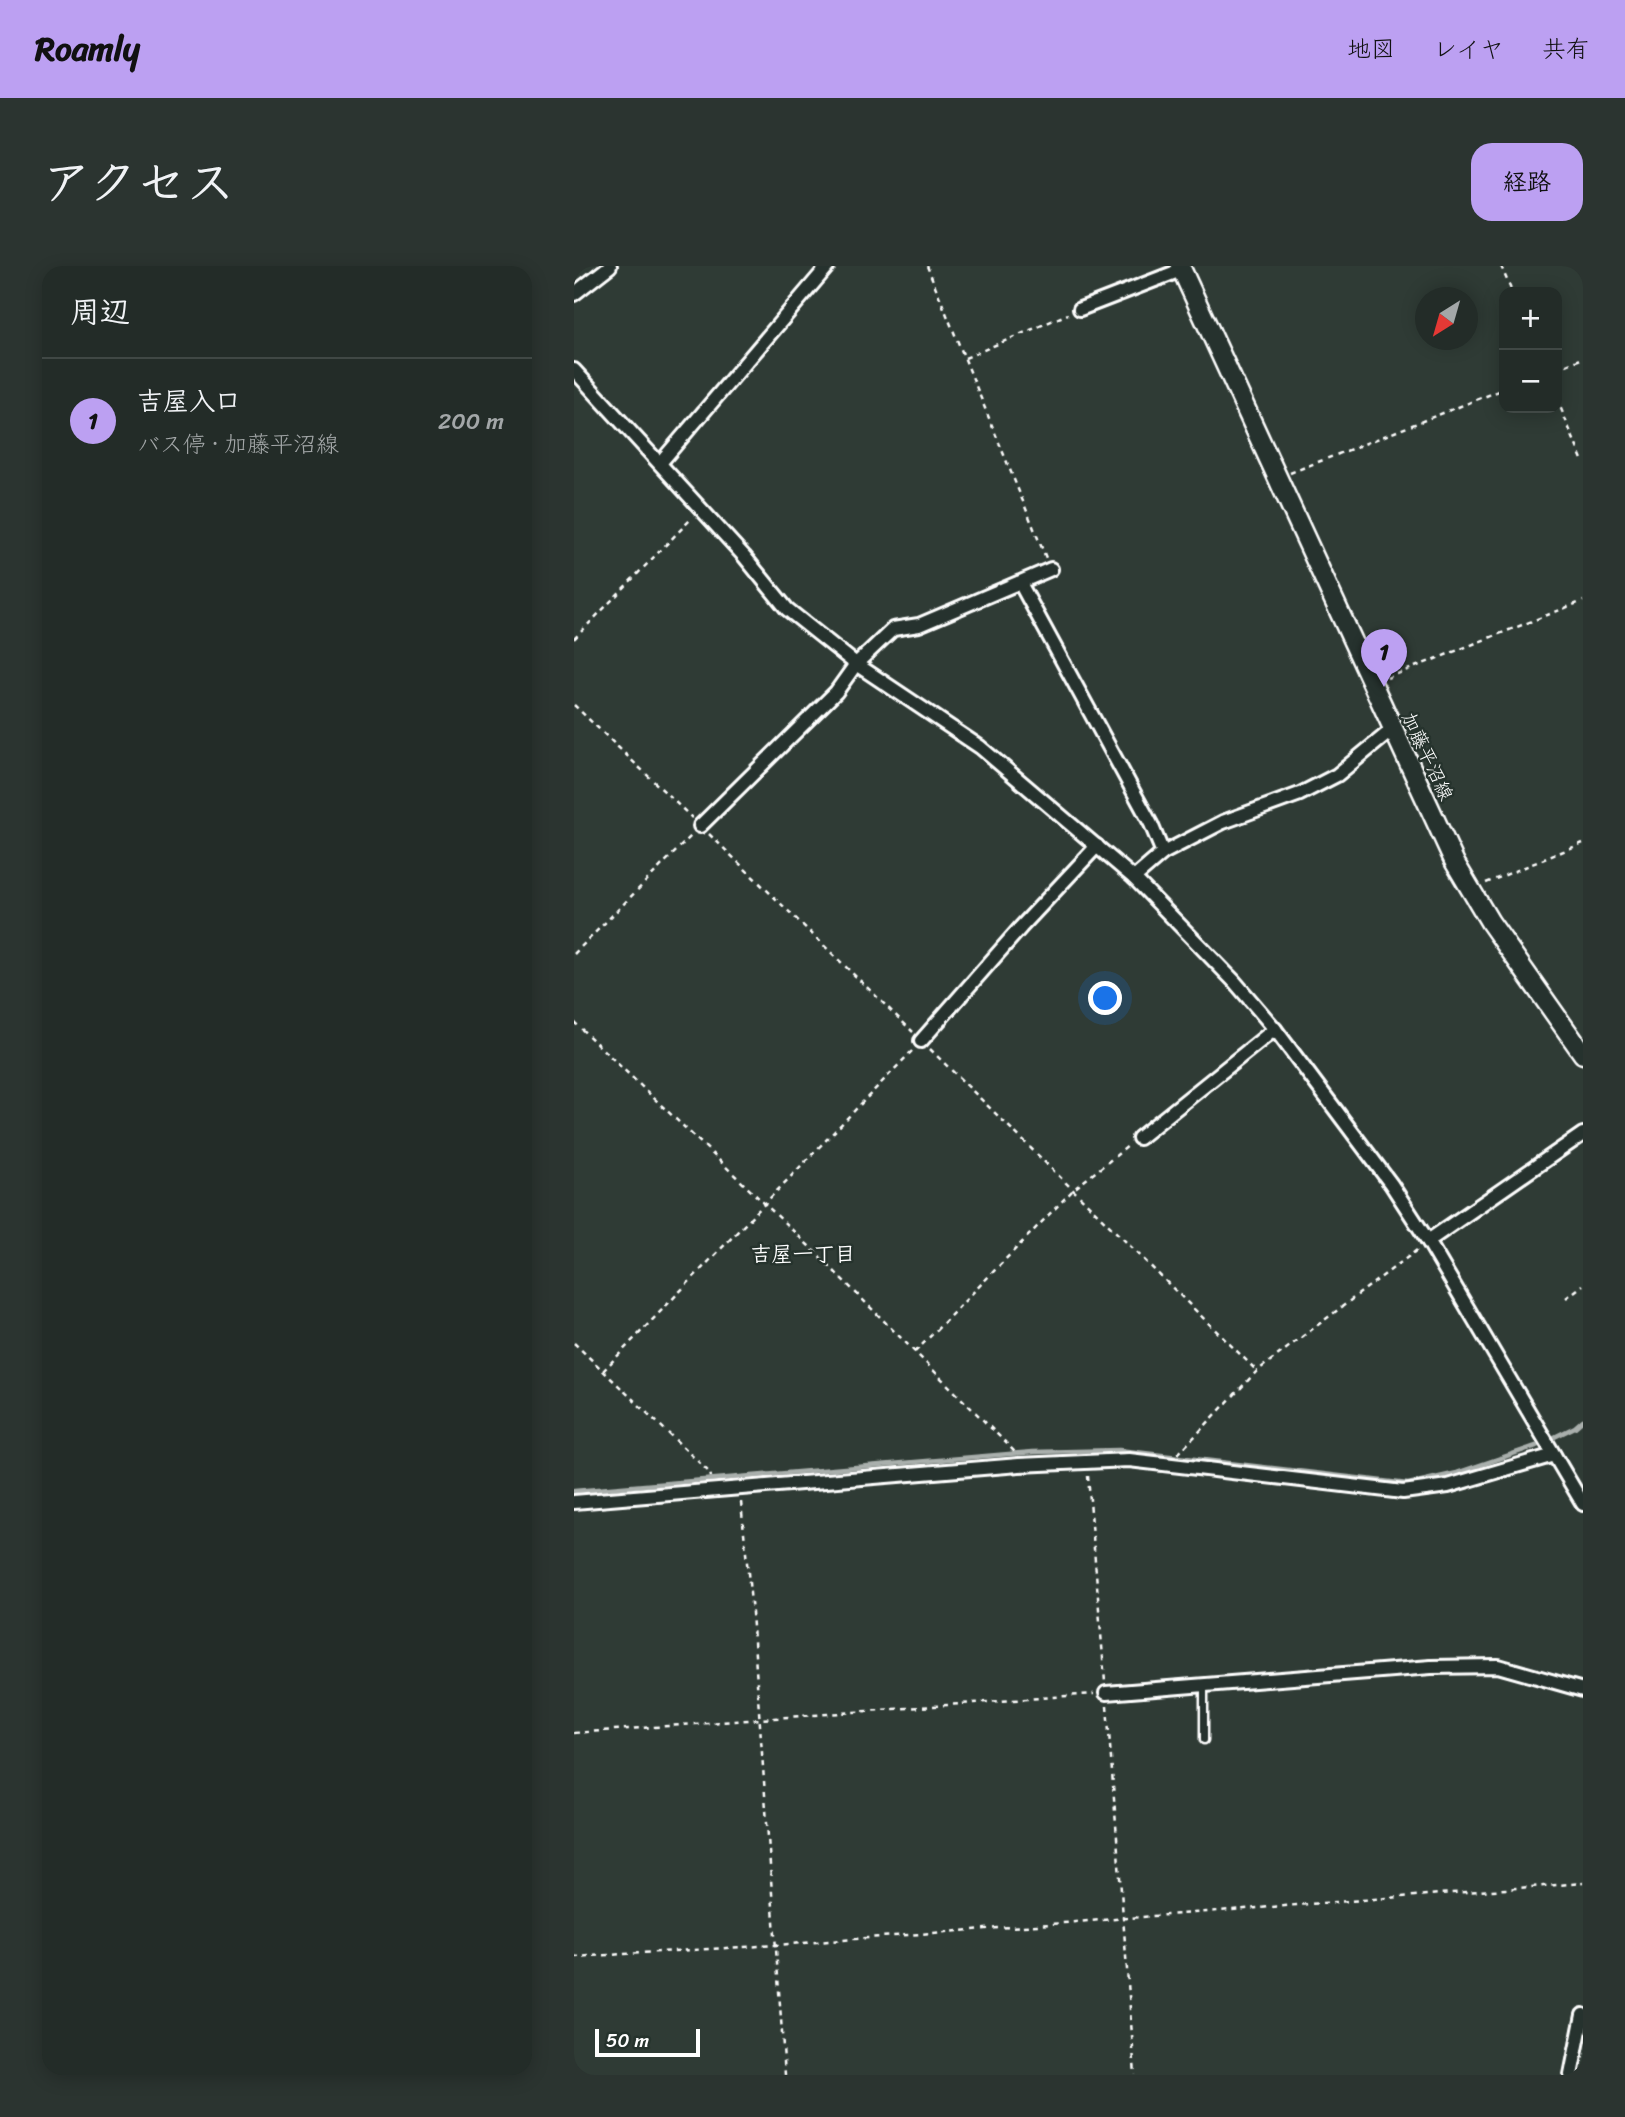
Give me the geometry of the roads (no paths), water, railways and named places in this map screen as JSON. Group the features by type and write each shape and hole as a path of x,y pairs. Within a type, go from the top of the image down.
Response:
{"main road":[{"name":"加藤平沼線","path":"1180,268 1439,830 1470,889 1517,962 1583,1054"}],"street":[{"path":"574,295 610,266"},
{"path":"660,463 828,266"},
{"path":"1080,309 1180,268"},
{"path":"574,370 744,555 787,609 856,664 979,747 1134,878 1234,981 1275,1029 1391,1184 1428,1241 1583,1504"},
{"path":"700,826 836,692 856,664 893,629 919,625 1051,569"},
{"path":"1020,583 1151,824 1163,853"},
{"path":"1134,878 1163,853 1223,822 1300,794 1337,775 1393,729"},
{"path":"921,1041 1021,927 1097,846"},
{"path":"1139,1138 1275,1029"},
{"path":"1428,1241 1583,1134"},
{"path":"574,1502 1020,1465 1129,1460 1403,1492 1448,1486 1553,1455"},
{"path":"1106,1693 1431,1667 1498,1666 1583,1690"},
{"path":"1572,2075 1583,2015"}],"lane":[{"path":"1203,1686 1204,1740"}],"waterway":[{"path":"574,1491 1033,1452 1119,1450 1408,1484 1457,1473 1536,1446 1575,1427 1583,1420"}],"place":[{"name":"吉屋入口","path":"1384,687"}],"district":[{"name":"吉屋一丁目","path":"803,1254"}]}
